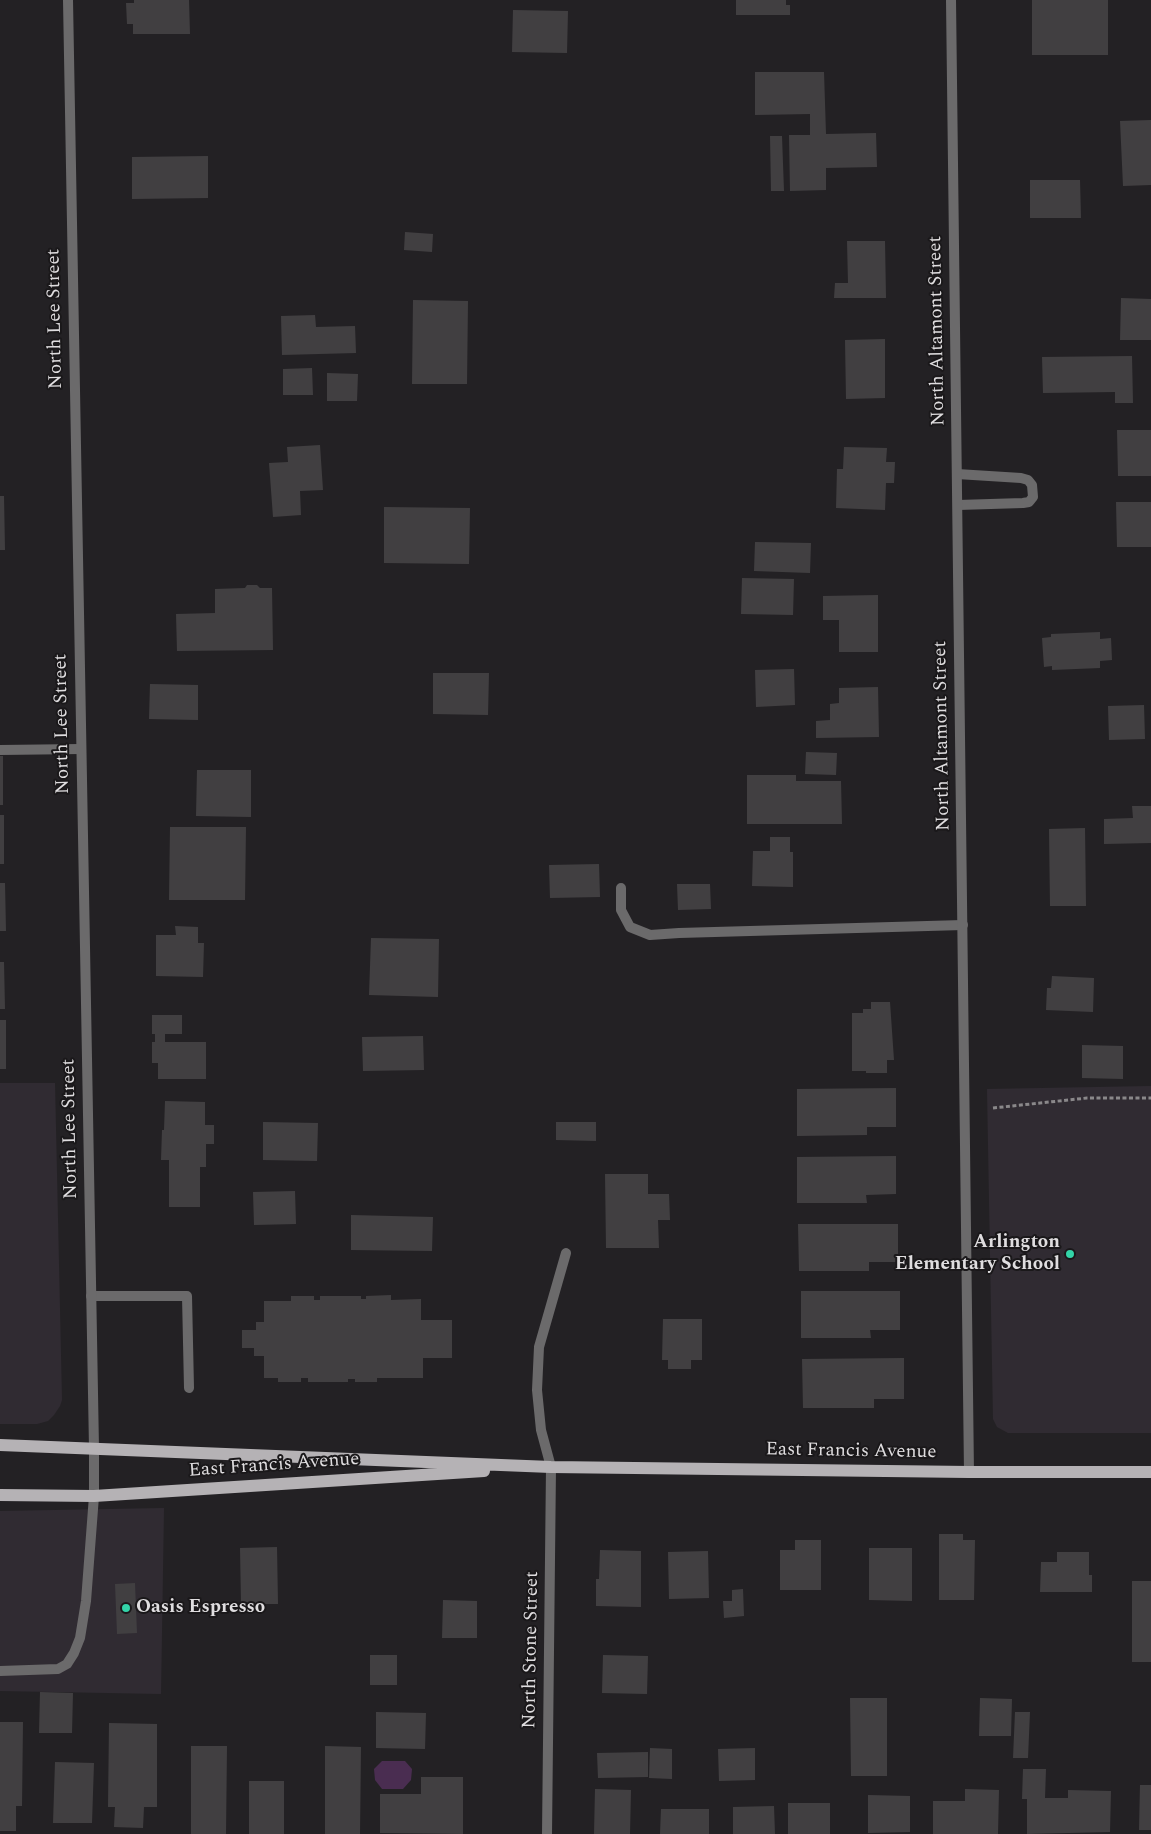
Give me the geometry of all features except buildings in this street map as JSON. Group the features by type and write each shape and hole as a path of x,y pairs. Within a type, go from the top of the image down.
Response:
{"main road":[{"name":"East Francis Avenue","path":"0,1445 551,1467 969,1472 1151,1472"},
{"name":"East Francis Avenue","path":"0,1495 94,1496 551,1467"}],"street":[{"name":"North Lee Street","path":"0,1672 58,1669 67,1664 74,1653 80,1638 86,1601 94,1496 68,0"},
{"name":"North Altamont Street","path":"952,0 969,1472"},
{"path":"957,474 1028,480 1032,485 1033,497 1029,502 1023,503 958,505"},
{"path":"0,750 81,749"},
{"path":"621,888 621,910 630,927 650,935 963,925"},
{"name":"North Stone Street","path":"547,1834 551,1467 541,1430 537,1390 539,1347 566,1254"},
{"path":"91,1296 186,1296 188,1388"}],"path":[{"path":"993,1108 1087,1098 1151,1098"}],"shaded area":[{"path":"0,1083 55,1083 62,1400 54,1415 48,1421 37,1424 0,1424"},
{"name":"Arlington Elementary School","path":"1151,1086 1151,1433 1008,1433 997,1427 993,1419 987,1089"},
{"path":"164,1508 161,1694 0,1691 0,1511"},
{"path":"382,1761 405,1761 412,1769 411,1780 403,1789 382,1789 375,1780 374,1769"}],"place":[{"name":"Arlington Elementary School","path":"1070,1254"},
{"name":"Oasis Espresso","path":"126,1608"}]}
